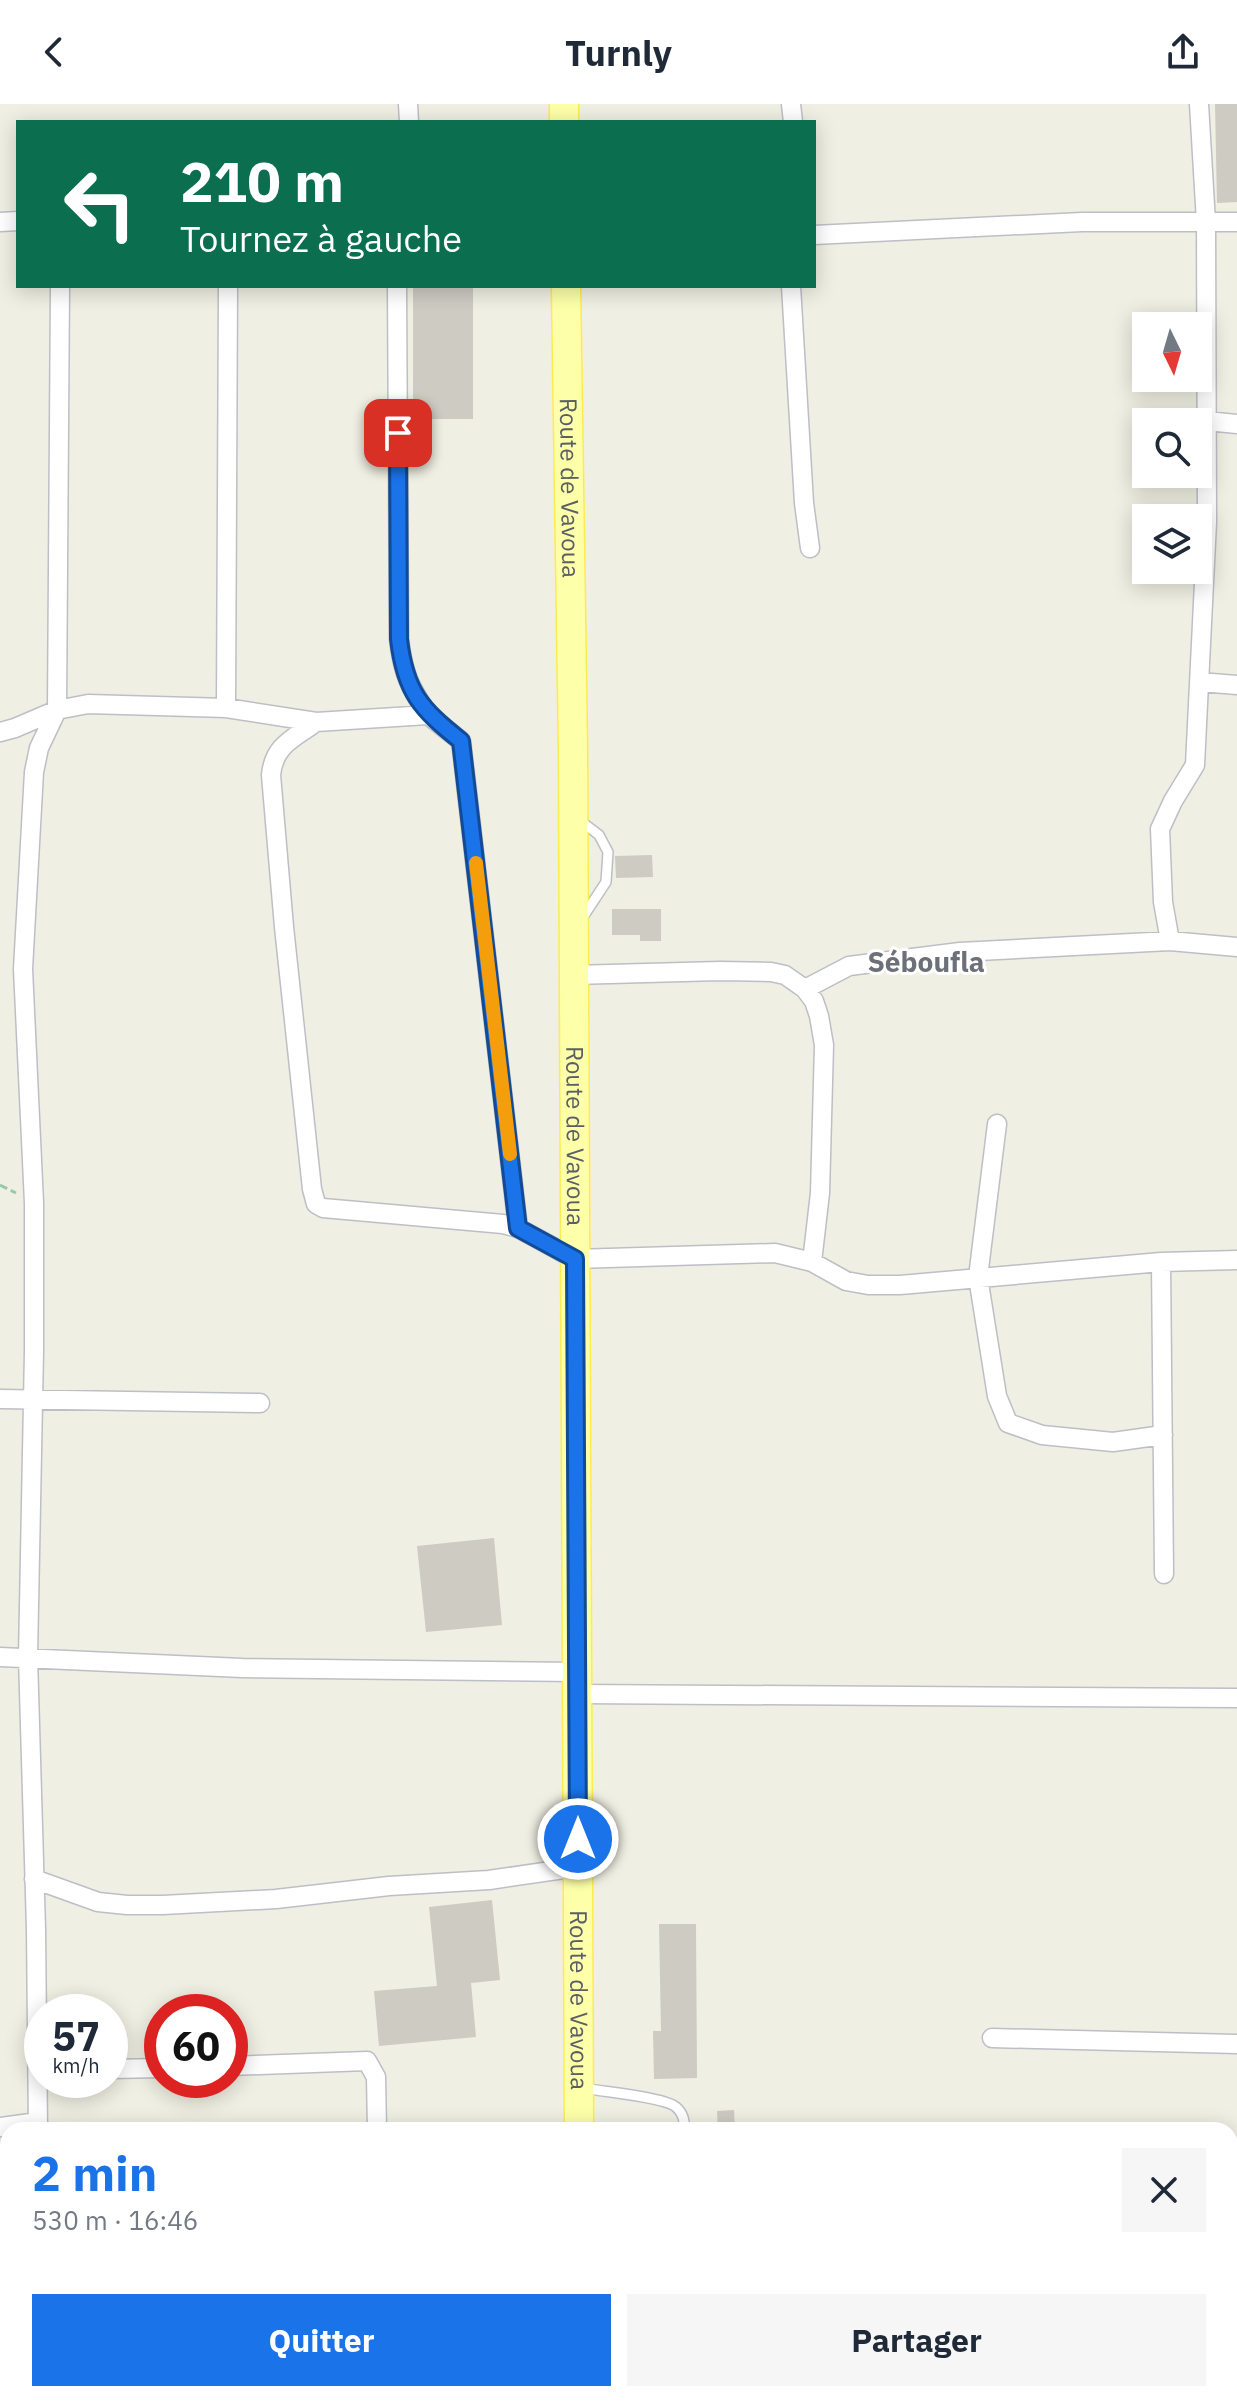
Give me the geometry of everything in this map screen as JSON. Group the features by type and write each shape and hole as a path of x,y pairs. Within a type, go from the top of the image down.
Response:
{"main road":[{"name":"Route de Vavoua","path":"566,288 573,815 579,2122"}],"street":[{"path":"1199,104 1206,222 1207,408"},
{"path":"816,235 1082,222 1237,222"},
{"path":"38,2122 28,1657 34,1203 23,969 34,772 39,748 57,710 60,288"},
{"path":"226,708 228,288"},
{"path":"397,288 399,639 402,666 412,690 428,715 461,741 518,1228"},
{"path":"791,288 804,503 810,548"},
{"path":"1212,422 1237,424"},
{"path":"1170,941 1163,902 1160,829 1195,765 1207,488"},
{"path":"1200,682 1237,685"},
{"path":"0,732 57,710 88,704 226,708 316,722 428,715"},
{"path":"316,722 278,750 271,775 287,958 316,1204 323,1208 503,1224 518,1228 575,1259 775,1253 812,1262 846,1281 868,1285 900,1285 1161,1262 1237,1260"},
{"path":"805,989 849,966 944,954 1170,941 1237,947"},
{"path":"573,975 771,972 785,975 805,989 816,1008 824,1045 820,1193 812,1262"},
{"path":"997,1124 978,1277 997,1396 1008,1423 1042,1435 1113,1442 1163,1435"},
{"path":"1161,1262 1164,1574"},
{"path":"0,1399 260,1403"},
{"path":"0,1657 577,1683 1237,1698"},
{"path":"34,1879 98,1902 163,1905 276,1899 389,1886 489,1880 578,1867"},
{"path":"992,2038 1237,2044"},
{"path":"248,2065 367,2061 376,2077 377,2122"}],"lane":[{"path":"579,2087 675,2105 684,2116 684,2122"}],"building":[{"path":"1215,104 1237,104 1237,202 1217,203"},
{"path":"413,288 473,288 473,419 413,419"},
{"path":"652,855 653,877 616,878 615,856"},
{"path":"612,909 661,909 661,941 640,941 640,935 612,935"},
{"path":"494,1538 502,1625 426,1632 417,1546"},
{"path":"492,1900 500,1980 471,1983 476,2037 379,2046 374,1991 437,1986 429,1907"},
{"path":"659,1924 696,1924 697,2078 654,2079 653,2031 661,2031"},
{"path":"734,2110 735,2122 718,2122 717,2111"}],"slow traffic":[{"path":"476,863 510,1154"}],"district":[{"name":"Séboufla","path":"926,962"}],"route":[{"path":"398,433 399,639 402,666 412,690 428,715 461,741 518,1228 575,1259 578,1839"}]}
